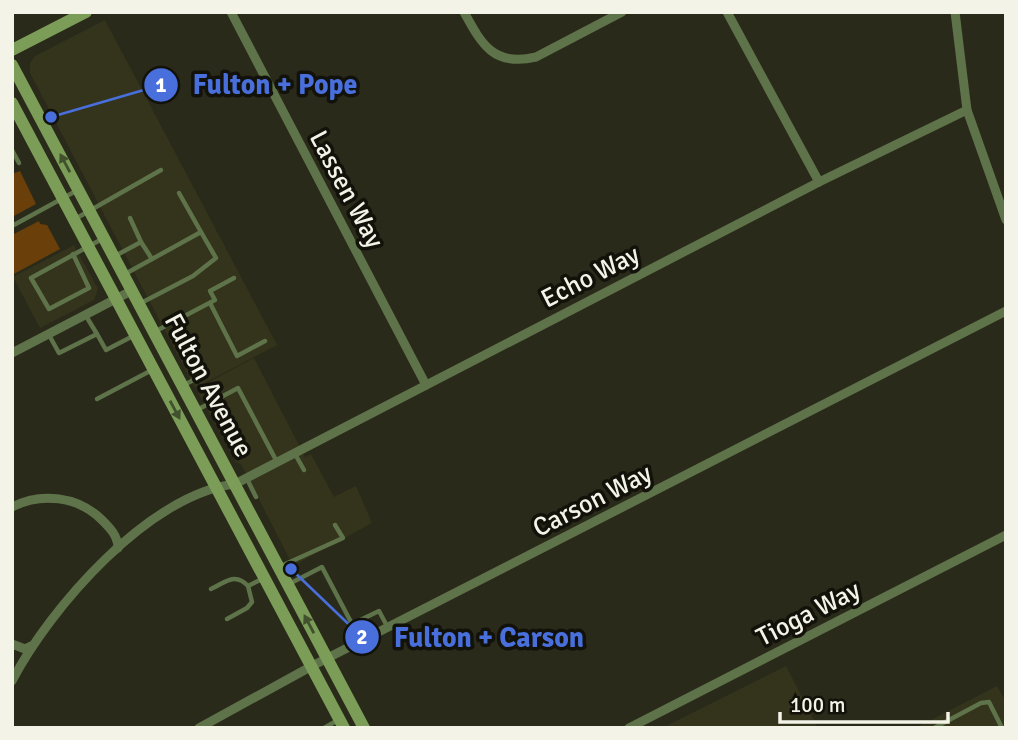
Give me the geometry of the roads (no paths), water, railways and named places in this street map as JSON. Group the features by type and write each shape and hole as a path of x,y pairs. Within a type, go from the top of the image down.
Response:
{"main road":[{"path":"12,50 71,15 86,12"},
{"name":"Fulton Avenue","path":"13,67 183,386 241,481 279,567 363,728"},
{"name":"Fulton Avenue","path":"12,103 342,723"}],"street":[{"name":"Lassen Way","path":"232,12 426,385"},
{"path":"464,12 481,45 499,56 522,60 536,57 622,12"},
{"path":"727,12 819,182"},
{"path":"955,12 967,110 1006,220"},
{"name":"Echo Way","path":"12,681 33,645 65,602 118,548 179,505 216,487 241,481 819,182 967,110"},
{"path":"12,353 133,290"},
{"name":"Carson Way","path":"199,728 270,694 312,666 1006,311"},
{"path":"12,508 43,498 59,499 83,506 108,526 117,539 118,548"},
{"name":"Tioga Way","path":"629,728 1006,535"},
{"path":"12,644 25,649 33,645"}],"lane":[{"path":"12,150 19,163"},
{"path":"74,219 161,170"},
{"path":"12,226 79,190"},
{"path":"140,304 193,276 216,258 179,193"},
{"path":"130,218 152,259"},
{"path":"124,275 201,232"},
{"path":"73,254 89,288 49,309 32,278 73,254 105,237"},
{"path":"115,256 141,242"},
{"path":"155,331 215,300 210,291 234,278"},
{"path":"210,303 237,356 265,341"},
{"path":"85,315 106,350 135,335"},
{"path":"174,322 203,375 183,386"},
{"path":"49,334 59,353 97,334"},
{"path":"97,398 154,369"},
{"path":"197,411 238,388 277,462"},
{"path":"295,453 304,470"},
{"path":"241,481 256,497"},
{"path":"279,567 343,538 335,525"},
{"path":"288,584 322,567 352,624 379,611 388,628"},
{"path":"248,586 264,577"},
{"path":"211,589 235,578 241,578 248,586 252,602 247,608 227,619"},
{"path":"934,728 981,703 989,702 1002,728"},
{"path":"324,728 342,723"}],"place":[{"name":"Fulton + Pope","path":"51,117"},
{"name":"Fulton + Carson","path":"291,569"}]}
